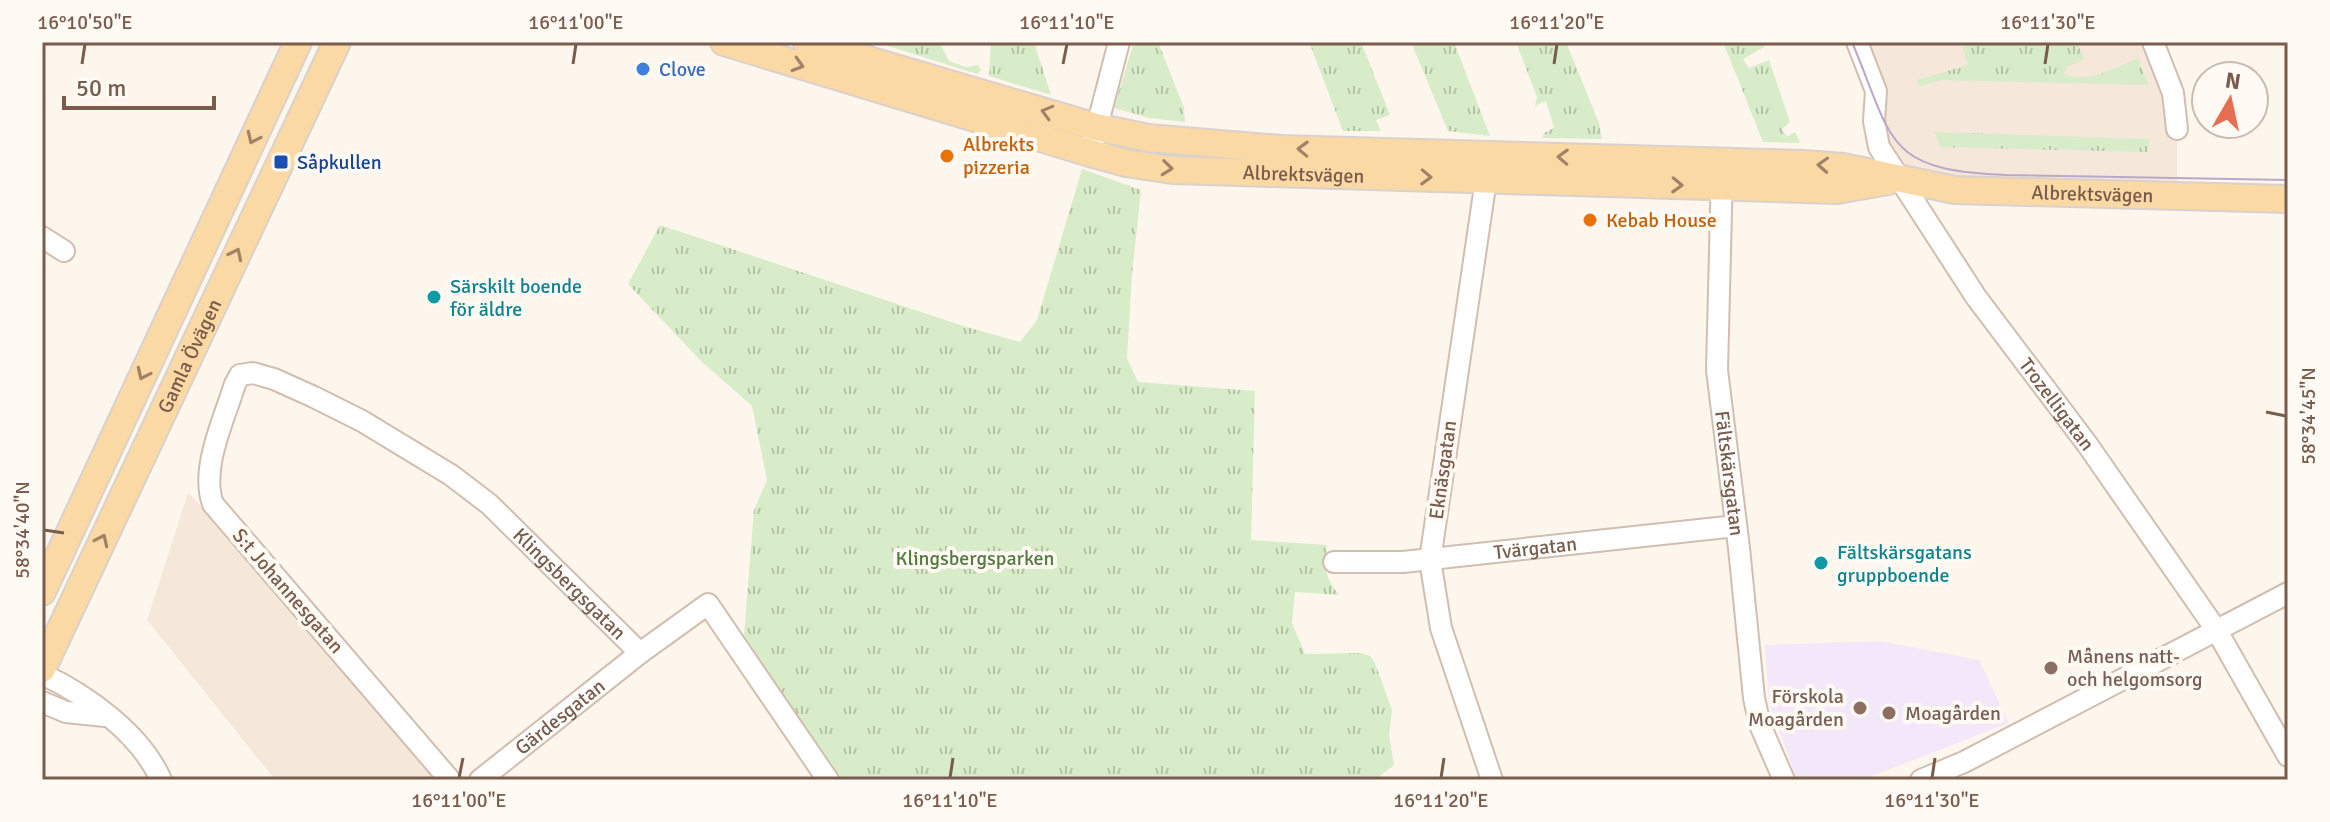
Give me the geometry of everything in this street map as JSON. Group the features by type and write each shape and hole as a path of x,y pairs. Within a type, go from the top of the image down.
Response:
{"main road":[{"name":"Gamla Övägen","path":"42,592 298,42"},
{"name":"Gamla Övägen","path":"42,671 337,42"},
{"name":"Albrektsvägen","path":"724,42 1090,153 1126,163 1172,170 1488,167 1722,174 1843,167 1955,190 2288,199"},
{"name":"Albrektsvägen","path":"807,42 1096,127 1148,138 1488,167"}],"street":[{"path":"1090,153 1119,42"},
{"name":"Trozelligatan","path":"1857,42 1876,91 1874,121 1879,147 1976,297 2087,444 2217,631 2288,756"},
{"path":"2153,42 2173,93 2177,129"},
{"name":"Eknäsgatan","path":"1488,167 1430,560 1441,628 1492,780"},
{"name":"Fältskärsgatan","path":"1722,174 1717,370 1754,698 1760,725 1784,780"},
{"path":"42,237 64,251"},
{"name":"Klingsbergsgatan","path":"240,375 253,373 274,379 314,397 362,421 451,475 489,504 640,653 708,604 828,780"},
{"name":"S:t Johannesgatan","path":"240,375 208,473 208,491 213,504 450,780"},
{"name":"Tvärgatan","path":"1334,562 1430,560 1736,526"},
{"path":"1921,780 1968,771 2288,593"},
{"name":"Gärdesgatan","path":"480,780 640,653"},
{"path":"42,671 79,693 135,738 153,761 161,780"},
{"path":"42,702 66,712 105,716"}],"shaded area":[{"path":"1857,42 2153,42 2177,129 2177,197 1900,179 1879,147"},
{"path":"188,493 435,780 275,780 147,620"},
{"name":"Moagården","path":"1880,641 1979,660 2009,723 1862,780 1797,780 1769,703 1765,645"}],"green space":[{"path":"887,42 939,42 949,61 966,67 978,65 981,70 977,74 888,46"},
{"path":"991,42 1034,42 1051,95 989,76"},
{"path":"1134,42 1158,42 1184,108 1185,122 1149,118 1114,108"},
{"path":"1309,42 1361,42 1390,115 1376,120 1381,131 1343,131"},
{"path":"1411,42 1454,42 1490,136 1448,131"},
{"path":"1516,42 1566,42 1599,123 1602,139 1542,138 1544,133 1554,128 1546,101 1535,106 1537,97"},
{"path":"1723,42 1762,42 1764,47 1743,59 1749,68 1769,60 1790,122 1782,129 1787,137 1795,132 1800,143 1763,142"},
{"path":"1961,42 2077,42 2084,60 2067,67 2064,74 2092,76 2138,58 2149,85 1941,80 1920,86 1917,80 1968,65"},
{"path":"1935,132 2149,139 2148,152 1940,147"},
{"name":"Klingsbergsparken","path":"1082,169 1141,190 1127,358 1138,382 1255,391 1251,540 1327,545 1327,572 1339,595 1295,592 1292,623 1305,654 1361,653 1370,656 1375,663 1392,710 1389,735 1394,765 1375,780 840,780 744,635 754,510 767,480 752,406 701,361 628,284 660,225 963,326 1020,342 1037,320"}],"tram line":[{"path":"1852,42 1887,127 1899,144 1915,157 1936,166 2006,175 2288,180"}],"place":[{"name":"Clove","path":"643,69"},
{"name":"Albrekts pizzeria","path":"947,156"},
{"name":"Såpkullen","path":"281,162"},
{"name":"Kebab House","path":"1590,220"},
{"name":"Särskilt boende för äldre","path":"434,297"},
{"name":"Fältskärsgatans gruppboende","path":"1821,563"},
{"name":"Månens natt- och helgomsorg","path":"2051,668"},
{"name":"Förskola Moagården","path":"1860,708"},
{"name":"Moagården","path":"1889,713"}]}
